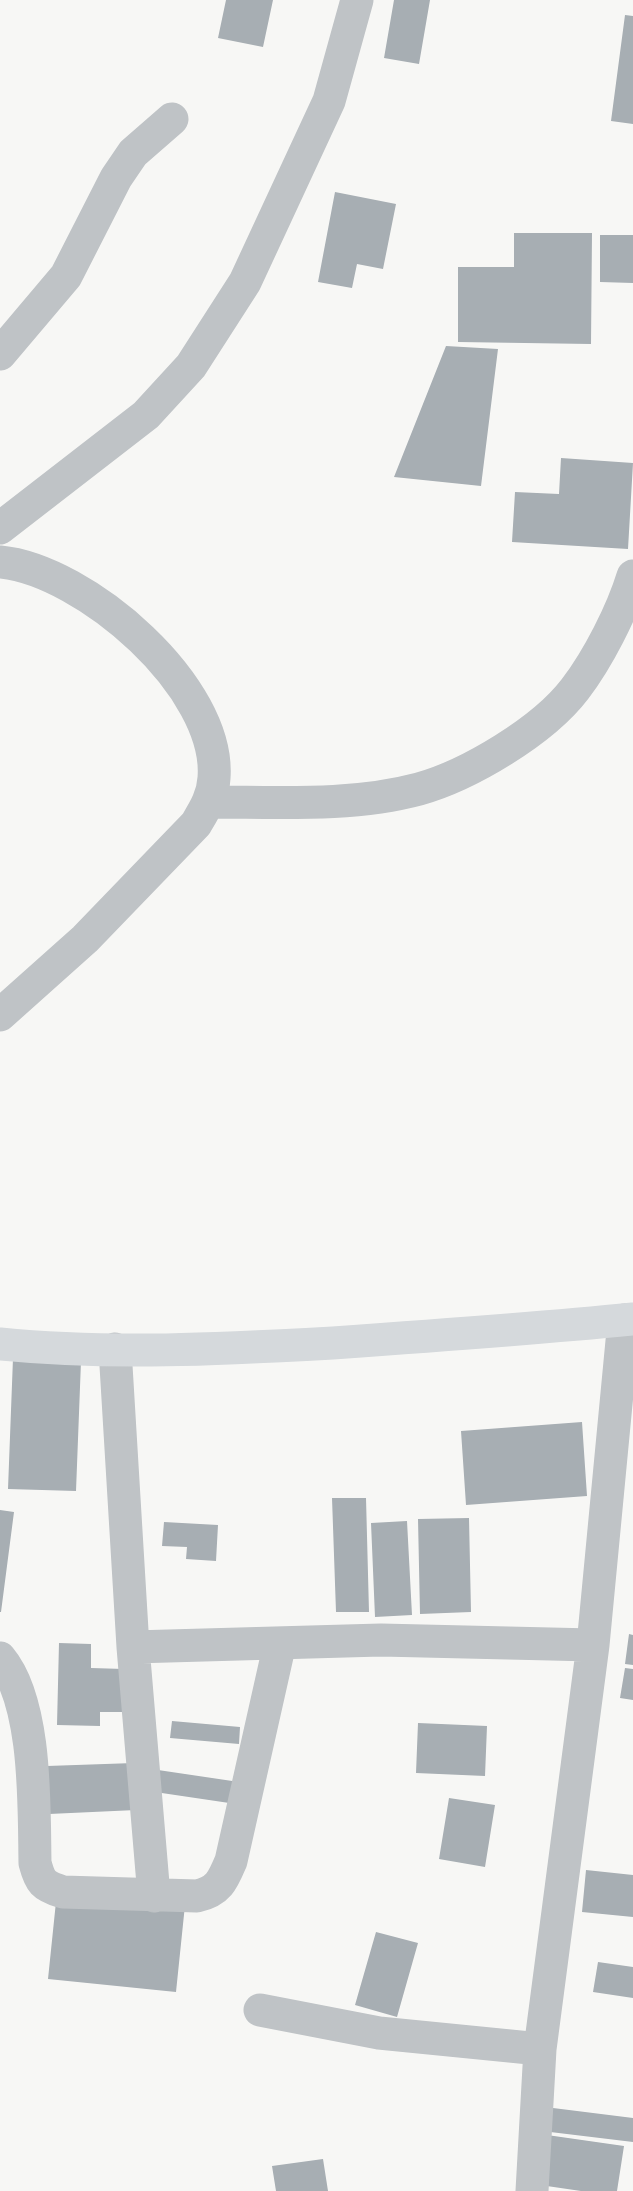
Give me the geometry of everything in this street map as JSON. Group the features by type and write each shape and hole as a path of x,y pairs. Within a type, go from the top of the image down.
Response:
{"main road":[{"path":"0,1344 197,1351 493,1333 628,1319"}],"street":[{"path":"0,528 146,415 191,366 245,282 324,111 357,0"},
{"path":"0,354 66,276 116,178 134,153 172,119"},
{"path":"0,562 46,574 92,598 161,657 189,695 207,729 214,777 209,802 196,824 85,939 0,1015"},
{"path":"209,802 300,803 359,799 417,789 456,777 529,733 573,691 592,663 632,582"},
{"path":"532,2191 540,2049 593,1645 628,1319"},
{"path":"115,1349 133,1647 154,1896"},
{"path":"133,1647 381,1640 593,1645"},
{"path":"0,1658 9,1669 23,1713 32,1772 35,1863 47,1887 63,1892 197,1896 211,1893 222,1883 231,1861 280,1643"},
{"path":"260,2010 379,2033 540,2049"}],"building":[{"path":"226,0 273,0 263,47 218,38"},
{"path":"394,0 430,0 419,64 384,58"},
{"path":"625,15 633,16 633,124 611,121"},
{"path":"335,192 396,204 383,269 357,264 352,288 318,282"},
{"path":"514,233 592,233 591,344 458,342 458,267 514,267"},
{"path":"600,235 633,235 633,283 600,282"},
{"path":"446,346 498,349 481,486 394,477"},
{"path":"561,458 633,463 628,549 512,542 515,492 559,494"},
{"path":"13,1358 81,1361 76,1491 8,1489"},
{"path":"582,1422 587,1496 466,1505 461,1431"},
{"path":"332,1498 366,1498 369,1612 336,1612"},
{"path":"0,1510 14,1512 1,1612 0,1612"},
{"path":"469,1518 471,1612 420,1614 418,1519"},
{"path":"407,1521 412,1615 375,1617 371,1523"},
{"path":"164,1522 218,1525 216,1561 186,1559 187,1547 162,1546"},
{"path":"629,1634 633,1635 633,1665 625,1664"},
{"path":"59,1643 91,1644 91,1668 124,1669 123,1712 100,1712 100,1726 57,1725"},
{"path":"625,1668 633,1669 633,1700 620,1698"},
{"path":"172,1721 240,1727 239,1744 170,1738"},
{"path":"418,1723 487,1726 485,1776 416,1773"},
{"path":"134,1763 136,1810 49,1814 47,1766"},
{"path":"158,1770 239,1782 236,1804 155,1792"},
{"path":"449,1798 495,1805 485,1867 439,1859"},
{"path":"586,1870 633,1875 633,1917 582,1912"},
{"path":"57,1892 185,1905 176,1992 48,1979"},
{"path":"376,1932 418,1943 397,2017 355,2005"},
{"path":"598,1962 633,1967 633,1998 593,1992"},
{"path":"545,2107 633,2118 633,2142 542,2131"},
{"path":"547,2135 624,2146 617,2191 581,2191 540,2185"},
{"path":"323,2159 328,2191 276,2191 272,2166"}]}
